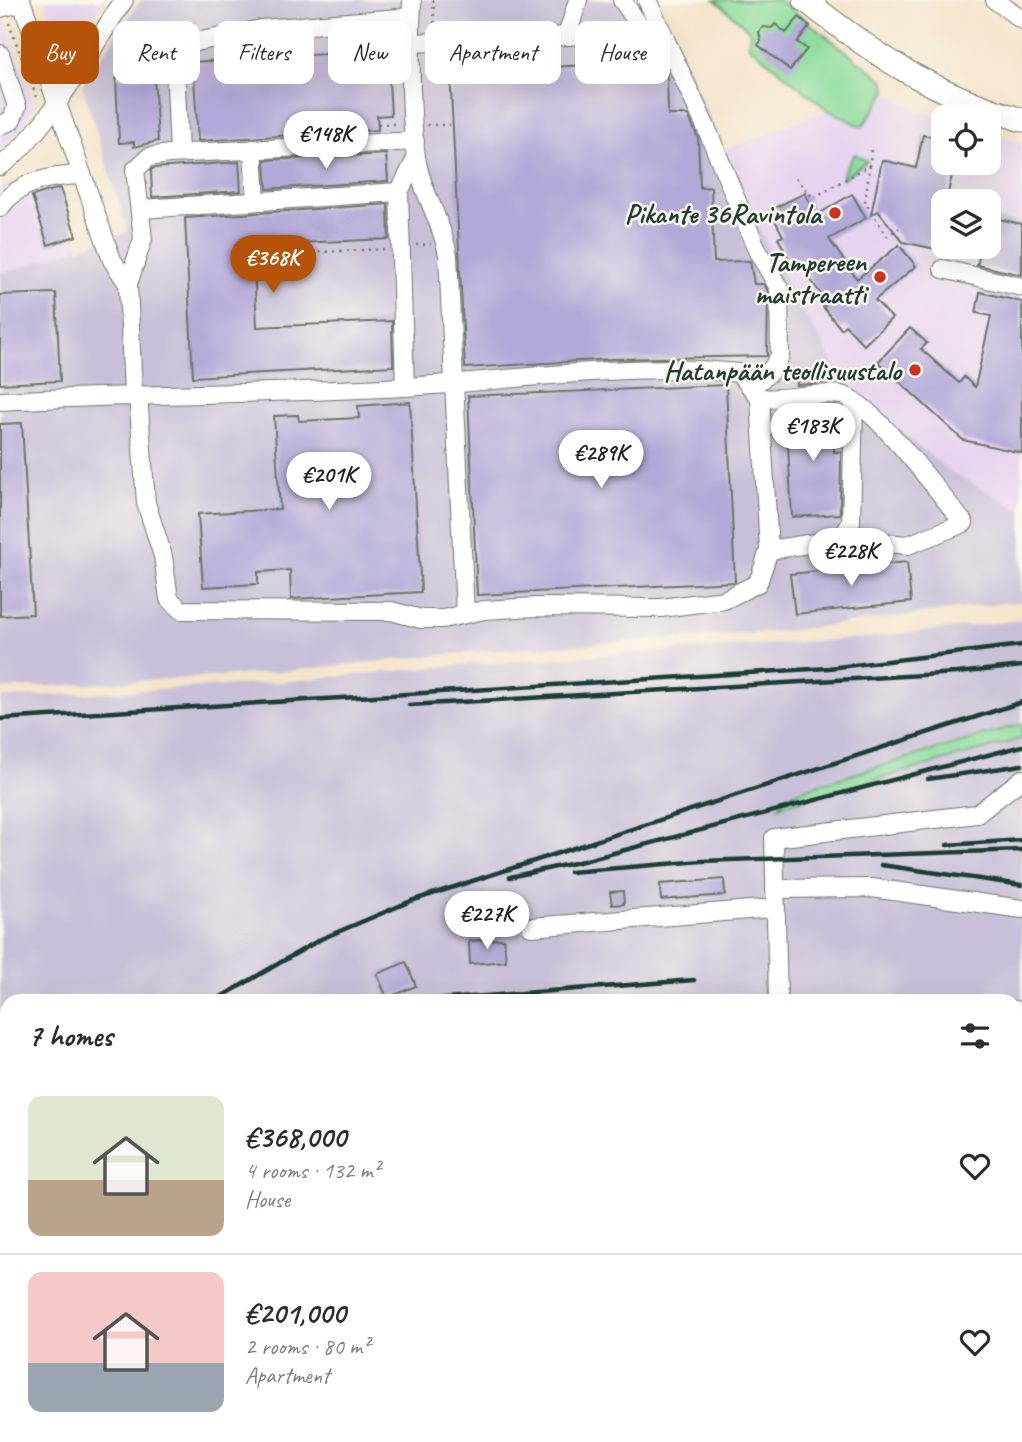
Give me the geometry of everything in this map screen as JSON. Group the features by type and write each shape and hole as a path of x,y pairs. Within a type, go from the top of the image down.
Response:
{"main road":[{"path":"807,1 857,42 910,76 948,95 1022,120"}],"street":[{"path":"22,187 3,164 45,119 124,0"},
{"path":"567,36 578,0"},
{"path":"561,36 635,33 639,25 622,0"},
{"path":"415,141 179,153 149,157 135,170 142,239 128,284 136,394 146,503 163,556 169,599 181,610 391,611 432,619 536,607 661,608 724,600 758,583 769,550 756,392 780,356 779,288 758,252 712,139 647,0"},
{"path":"995,0 1022,20"},
{"path":"2,8 21,1 112,260 128,284"},
{"path":"179,153 175,64 178,52 186,44 261,29 412,9 416,159 444,236 447,255 465,614"},
{"path":"411,43 425,42"},
{"path":"0,54 17,107 11,121 0,125"},
{"path":"253,149 256,201"},
{"path":"405,387 399,192 416,159"},
{"path":"0,208 8,196 22,187 63,176 82,175"},
{"path":"141,209 399,192"},
{"path":"943,269 1022,287"},
{"path":"0,401 136,394 405,387 670,369 739,373 756,392 782,400 830,394 845,396 881,425 918,464 964,523 908,545 841,539 769,550"},
{"path":"841,539 851,523 855,404"},
{"path":"778,994 774,838 977,814 1022,779"},
{"path":"775,889 872,888 1022,909"},
{"path":"531,927 776,908"}],"path":[{"path":"433,0 434,21"},
{"path":"2,8 45,119"},
{"path":"871,148 865,202 887,236 899,229"},
{"path":"796,178 813,198 870,165"},
{"path":"277,254 435,244 447,255"}],"shaded area":[{"path":"45,0 106,0 90,21 52,21"},
{"path":"141,0 657,0 666,21 575,21 575,84 670,84 670,29 770,253 850,391 948,470 1022,511 1022,601 786,631 471,652 256,674 0,689 0,274 128,232 82,85 99,84 99,61 113,40 113,84 200,84 200,21 126,21"},
{"path":"0,8 21,69 21,84 26,84 34,106 23,127 0,148"},
{"path":"887,91 917,110 931,114 931,175 1001,175 1001,137 1022,144 1022,511 948,470 850,391 770,253 724,150 828,110 862,127"},
{"path":"55,169 80,248 0,274 0,187"},
{"path":"1022,620 1022,724 807,788 787,796 779,804 1022,739 1022,994 0,994 0,698 256,684 472,664 864,638"}],"green space":[{"path":"715,0 779,0 884,80 887,91 862,127 828,110 749,46 750,31"},
{"path":"855,154 867,161 843,178 844,170"},
{"path":"1022,724 1022,739 779,806 787,796 807,788"}],"building":[{"path":"799,17 810,26 797,42 807,49 790,70 758,45 761,41 759,32 763,27 772,28 775,24 786,33"},
{"path":"328,54 328,84 389,84 391,115 377,116 378,130 198,141 194,84 200,84 200,62 214,61 214,84 314,84 314,55"},
{"path":"561,66 575,66 575,84 667,84 668,115 688,115 698,138 700,188 711,187 714,262 750,261 754,284 764,284 768,291 767,356 613,359 465,368 451,84 561,84"},
{"path":"116,84 154,84 158,141 134,147 134,142 119,143"},
{"path":"923,135 931,137 931,175 952,175 949,189 931,189 931,248 903,242 878,211 871,215 882,160 916,168"},
{"path":"386,154 388,181 267,189 265,160"},
{"path":"239,162 241,191 152,197 151,170 154,168"},
{"path":"60,188 76,236 48,245 32,196"},
{"path":"805,193 815,216 852,194 866,218 829,239 857,279 899,245 916,266 875,300 892,318 864,345 845,325 841,329 823,307 828,304 796,259 791,262 778,238 783,236 770,210"},
{"path":"388,204 389,239 253,245 257,327 392,321 393,366 193,377 185,218"},
{"path":"1001,220 1022,224 1022,275 977,265 979,259 1001,259"},
{"name":"Hatanpään teollisuustalo","path":"980,292 1022,302 1022,453 963,440 878,362 910,328 927,343 921,349 959,383 964,377 975,387 991,316 976,313"},
{"path":"56,293 60,381 0,384 0,295"},
{"path":"823,373 824,383 797,385 796,374"},
{"path":"726,385 735,582 477,595 468,396"},
{"path":"410,402 421,592 291,599 290,570 258,572 258,584 203,587 198,514 280,509 274,416 298,415 299,421 359,418 358,406"},
{"path":"831,407 834,452 841,452 840,514 792,517 786,410"},
{"path":"22,423 33,614 0,616 0,424"},
{"path":"907,562 911,602 795,614 790,574"},
{"path":"724,879 725,895 661,900 660,884"},
{"path":"623,891 624,904 612,905 610,892"},
{"path":"504,939 506,961 470,964 469,941"},
{"path":"406,962 416,986 397,994 385,994 377,974"}],"railway":[{"path":"0,719 829,668 1022,645"},
{"path":"409,705 957,673 1022,666"},
{"path":"226,994 321,939 411,901 1022,702"},
{"path":"510,877 583,861 1022,746"},
{"path":"928,779 1022,765"},
{"path":"947,845 1022,840"},
{"path":"570,872 702,861 1022,850"},
{"path":"881,865 1022,885"},
{"path":"511,994 694,980"}],"place":[{"name":"Pikante 36Ravintola","path":"835,213"},
{"name":"Tampereen maistraatti","path":"880,277"},
{"name":"Hatanpään teollisuustalo","path":"915,370"}]}
